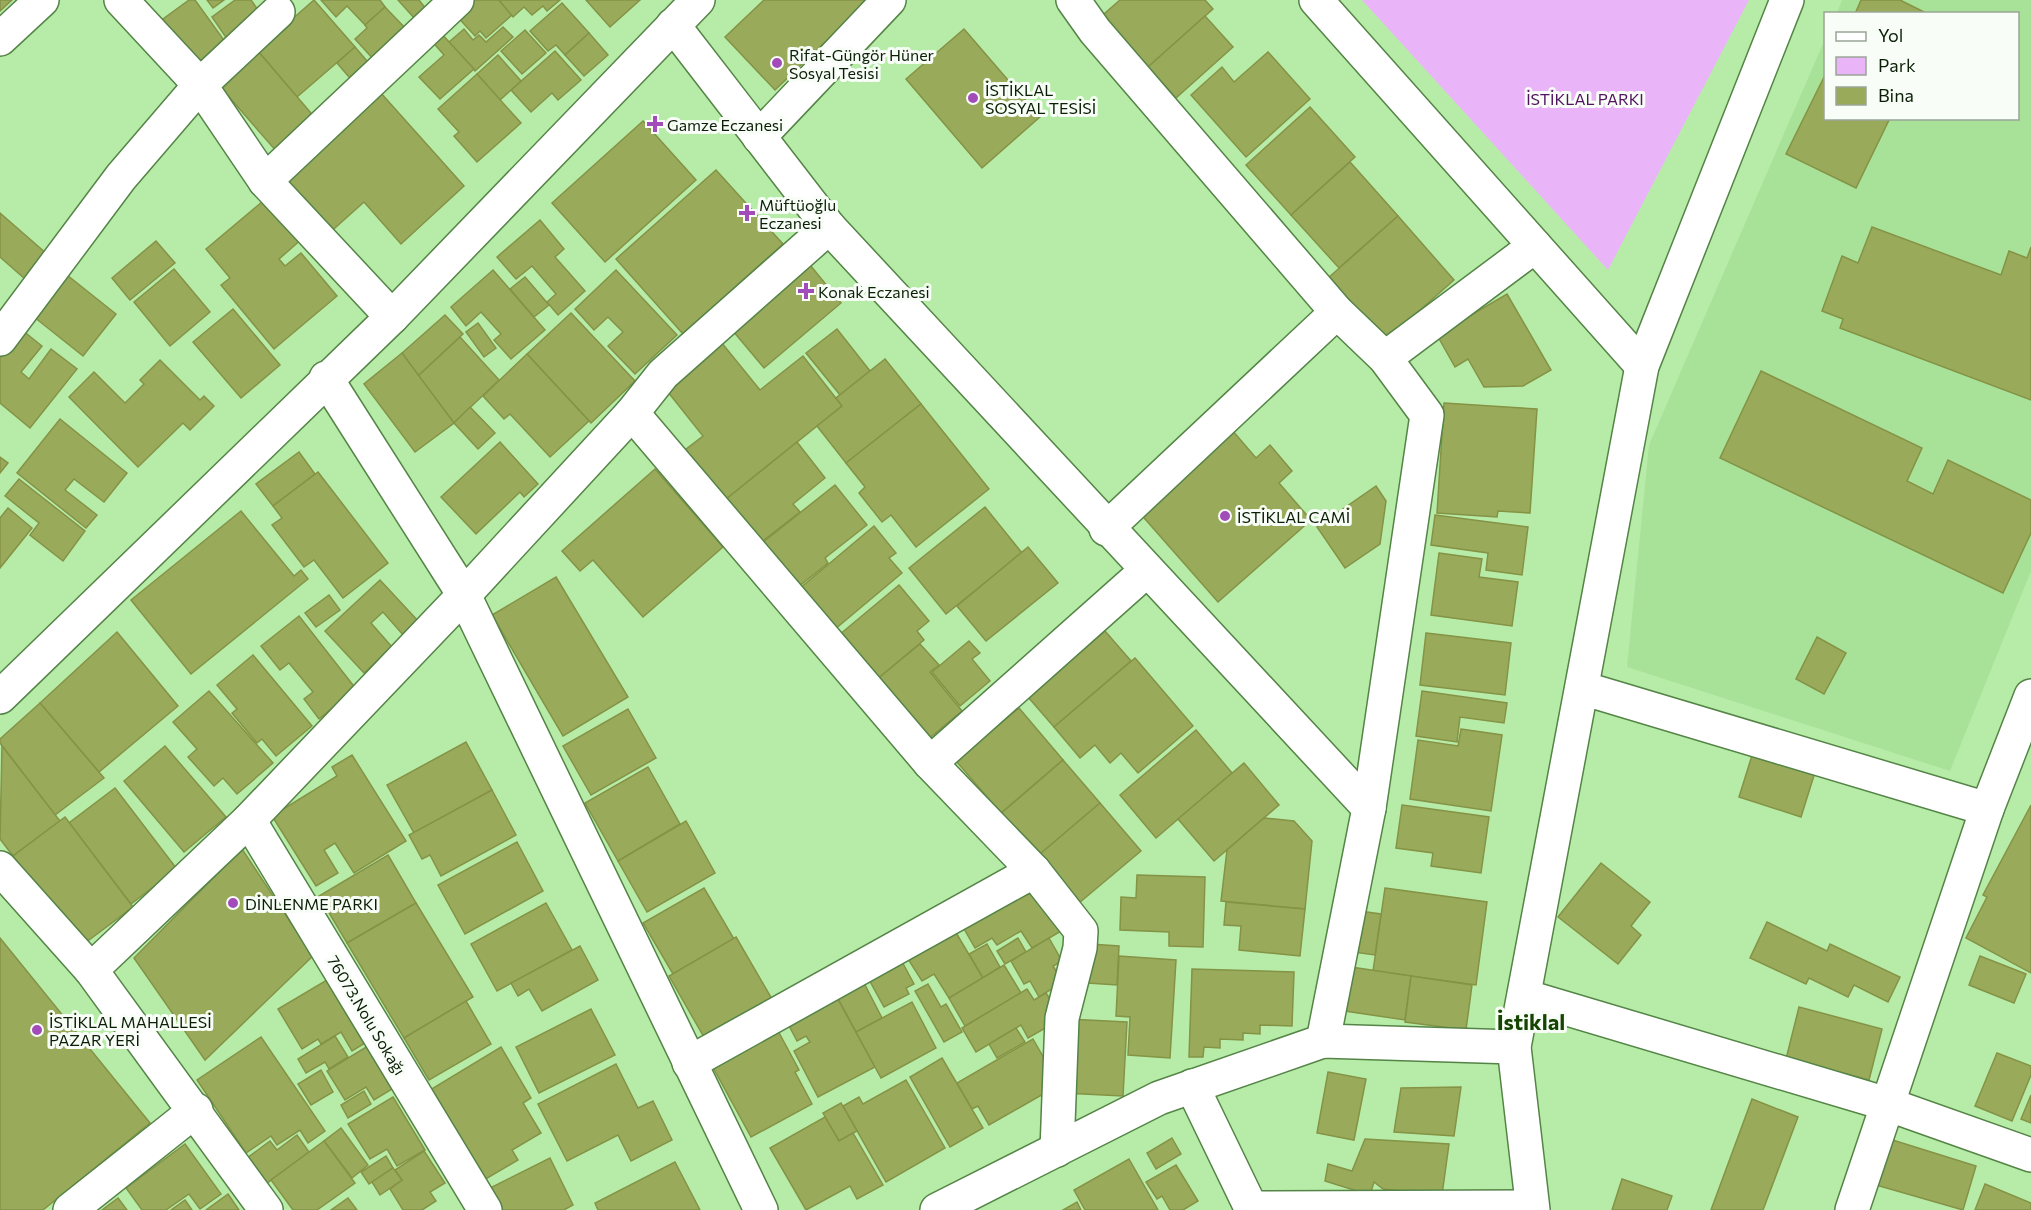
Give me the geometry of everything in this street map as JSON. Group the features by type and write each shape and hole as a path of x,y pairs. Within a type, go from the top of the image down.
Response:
{"street":[{"path":"0,39 42,0"},
{"path":"121,0 200,85 265,181 392,317"},
{"path":"265,181 457,0"},
{"path":"0,697 326,378 392,317 698,0"},
{"path":"759,137 890,0"},
{"path":"1073,0 1095,31 1338,312 1385,358 1427,415 1369,808 1323,1041"},
{"path":"1316,0 1642,366"},
{"path":"1192,1086 1251,1209 1532,1209 1514,1047 1642,366 1787,0"},
{"path":"0,339 121,177 200,85 279,4"},
{"path":"673,26 829,227 1106,529 1369,808"},
{"path":"92,970 249,820 464,595 633,413 663,374 829,227"},
{"path":"1385,358 1535,246"},
{"path":"1106,529 1338,312"},
{"path":"326,378 464,595 688,1064 761,1210"},
{"path":"633,413 930,763 1034,871 1080,931 1080,948 1062,1018 1057,1150"},
{"path":"930,763 1146,571"},
{"path":"1582,688 1987,809"},
{"path":"1852,1210 1987,809 2018,765 2031,696"},
{"name":"76073.Nolu Sokağı","path":"249,820 485,1210"},
{"path":"0,868 92,970 196,1110 266,1210"},
{"path":"688,1064 1034,871"},
{"path":"1524,996 1887,1104 2031,1155"},
{"path":"937,1210 1160,1098 1323,1041 1514,1047"},
{"path":"70,1210 196,1110"}],"shaded area":[{"path":"1842,0 2031,0 2031,571 1950,771 1627,667 1649,445 1824,41 1824,120 2019,120 2019,12 1837,12"}],"green space":[{"name":"İSTİKLAL PARKI","path":"1362,0 1749,0 1608,270"}],"building":[{"path":"0,0 12,0 0,11"},
{"path":"189,0 195,0 226,43 191,68 159,22"},
{"path":"207,0 224,0 213,8"},
{"path":"235,0 251,0 261,14 227,39 212,17"},
{"path":"314,0 355,47 297,97 257,50"},
{"path":"321,0 380,0 385,7 365,25 347,6 336,17"},
{"path":"398,0 419,0 426,9 415,19"},
{"path":"469,0 499,0 512,15 486,38 480,31 475,36 454,13"},
{"path":"499,0 560,0 547,11 543,6 532,15 524,7 513,17"},
{"path":"586,0 640,0 610,27"},
{"name":"Rifat-Güngör Hüner Sosyal Tesisi","path":"764,0 869,0 775,90 725,37"},
{"path":"1120,0 1205,0 1213,9 1148,67 1125,41 1096,21"},
{"path":"1861,0 1900,0 1924,12 1856,12"},
{"path":"562,3 589,33 565,55 556,45 548,51 530,31"},
{"path":"385,7 408,31 375,61 355,39 367,28 365,25"},
{"path":"1205,16 1233,47 1176,98 1148,67"},
{"path":"503,27 513,37 475,71 449,42 464,29 473,40 479,35 486,42"},
{"name":"İSTİKLAL SOSYAL TESİSİ","path":"964,29 1040,117 982,168 906,79"},
{"path":"525,30 546,53 522,74 501,51"},
{"path":"439,31 474,69 440,99 419,77 444,55 430,39"},
{"path":"589,33 608,55 584,76 565,55"},
{"path":"355,47 373,68 355,84 337,63"},
{"path":"257,50 316,119 277,152 217,83"},
{"path":"555,51 581,80 558,100 552,93 531,112 511,90"},
{"path":"1268,52 1310,99 1246,157 1191,95 1222,67 1234,82"},
{"path":"498,55 521,81 500,100 477,74"},
{"path":"477,74 521,123 477,162 454,136 459,132 438,109"},
{"path":"1824,77 1824,120 1889,120 1856,188 1786,154"},
{"path":"380,92 464,186 401,244 364,202 326,236 282,186 339,134 336,131"},
{"path":"1310,107 1355,157 1291,215 1246,165"},
{"path":"643,121 696,180 605,262 552,203"},
{"path":"1350,162 1398,216 1339,268 1291,215"},
{"path":"716,170 783,244 683,334 616,259"},
{"path":"269,196 303,238 279,259 285,266 301,253 337,296 274,349 221,285 230,278 206,249"},
{"path":"0,213 47,254 25,279 0,257"},
{"path":"1398,216 1454,280 1384,342 1327,279"},
{"path":"540,220 564,249 555,257 585,291 558,315 547,302 556,294 532,266 516,279 497,257"},
{"path":"1872,227 2001,275 2009,251 2027,258 2031,247 2031,400 1840,328 1843,319 1822,311 1842,256 1858,263"},
{"path":"156,241 175,263 130,300 112,278"},
{"path":"806,260 841,303 764,368 728,325"},
{"path":"174,269 210,312 170,346 134,302"},
{"path":"493,270 545,330 511,359 494,340 501,334 481,312 466,326 451,307"},
{"path":"616,270 677,335 635,374 608,346 623,332 608,317 594,330 575,309"},
{"path":"67,275 116,314 83,356 34,317"},
{"path":"525,277 549,305 534,317 510,289"},
{"path":"1507,294 1551,370 1523,386 1484,387 1468,359 1455,367 1437,335"},
{"path":"233,309 280,365 241,398 193,342"},
{"path":"571,313 635,381 591,423 527,354"},
{"path":"445,315 463,334 418,376 402,353"},
{"path":"478,323 496,348 484,357 466,332"},
{"path":"837,329 870,371 840,395 806,353"},
{"path":"22,330 42,346 21,372 29,379 51,349 77,369 30,428 0,403 0,358"},
{"path":"460,337 499,380 454,423 418,376"},
{"path":"721,342 760,390 803,356 842,406 725,500 685,450 703,436 664,387"},
{"path":"402,353 454,423 415,452 364,384"},
{"path":"527,354 589,421 550,457 510,414 504,419 483,396"},
{"path":"885,359 921,404 846,463 817,426 842,406 836,398"},
{"path":"160,360 200,400 204,396 214,406 190,430 183,423 138,467 69,397 94,372 125,403 144,384 140,380"},
{"path":"1761,371 1922,448 1907,481 1933,494 1948,460 2031,500 2031,533 2003,593 1720,458"},
{"path":"1444,403 1537,409 1530,513 1498,511 1497,517 1437,513"},
{"path":"921,404 989,489 916,547 891,515 882,522 859,493 865,487 846,463"},
{"path":"470,407 495,433 478,449 454,423"},
{"path":"60,419 127,473 104,502 74,479 65,490 97,515 86,528 17,473"},
{"name":"İSTİKLAL CAMİ","path":"1232,430 1256,458 1270,445 1292,471 1279,483 1311,520 1218,602 1138,511"},
{"path":"500,442 538,484 524,497 520,492 476,534 441,497"},
{"path":"797,442 825,478 793,504 800,512 759,544 725,500"},
{"path":"299,452 315,474 273,506 256,484"},
{"path":"0,457 8,463 0,473"},
{"path":"655,469 723,547 643,617 593,560 580,571 562,551"},
{"path":"318,472 388,563 343,598 314,560 304,567 272,525 282,518 273,506"},
{"path":"19,479 85,531 63,561 30,535 39,523 5,496"},
{"path":"835,485 867,525 825,558 828,563 797,588 762,543"},
{"path":"1376,486 1386,501 1380,544 1345,568 1317,527"},
{"path":"985,507 1022,553 946,614 909,568"},
{"path":"8,508 32,528 0,568 0,518"},
{"path":"241,511 294,576 301,570 308,579 191,674 131,600"},
{"path":"1435,515 1528,527 1522,575 1486,570 1488,553 1431,545"},
{"path":"874,526 896,553 889,558 902,573 834,630 799,589"},
{"path":"1028,547 1058,583 986,641 957,606"},
{"path":"1439,553 1482,559 1479,577 1518,582 1512,626 1431,615"},
{"path":"556,577 628,697 563,736 492,615"},
{"path":"380,580 419,622 404,636 383,612 371,623 392,647 364,673 325,631"},
{"path":"899,585 929,621 917,631 924,640 870,685 833,640"},
{"path":"329,595 340,610 316,627 305,613"},
{"path":"299,616 356,689 319,719 304,699 313,692 289,663 280,670 261,646"},
{"path":"1105,631 1131,661 1054,727 1028,697"},
{"path":"117,632 178,706 99,772 40,703"},
{"path":"1426,633 1511,643 1505,695 1420,685"},
{"path":"1817,637 1846,653 1824,694 1796,679"},
{"path":"969,641 980,653 972,659 990,681 960,706 932,672"},
{"path":"920,644 939,665 930,672 962,711 926,741 875,681"},
{"path":"253,655 312,726 276,756 262,739 257,743 232,713 237,709 217,685"},
{"path":"1135,658 1193,726 1138,773 1121,753 1110,763 1095,745 1080,758 1054,727"},
{"path":"209,691 273,763 237,794 223,778 214,786 188,757 197,749 173,722"},
{"path":"1422,691 1507,703 1504,723 1460,717 1457,742 1416,736"},
{"path":"40,703 104,778 55,815 0,743 0,739"},
{"path":"1019,708 1063,760 1001,813 956,761"},
{"path":"628,709 656,758 591,795 563,746"},
{"path":"1461,729 1502,735 1491,811 1410,799 1418,740 1458,746"},
{"path":"1196,730 1232,773 1156,838 1120,795"},
{"path":"466,742 492,790 414,833 387,785"},
{"path":"2,746 60,821 13,856 0,839"},
{"path":"165,746 226,817 184,852 124,781"},
{"path":"1754,749 1816,769 1801,817 1739,797"},
{"path":"352,755 406,841 354,873 335,843 324,850 338,873 316,886 272,816 337,776 332,767"},
{"path":"1063,760 1100,803 1033,860 997,817"},
{"path":"1244,763 1279,805 1214,861 1178,819"},
{"path":"648,767 680,824 618,861 585,803"},
{"path":"115,788 177,869 131,904 69,823"},
{"path":"492,790 516,835 441,876 430,855 422,859 409,835"},
{"path":"1100,803 1141,851 1073,908 1033,860"},
{"path":"1402,805 1489,817 1481,873 1431,866 1433,853 1396,848"},
{"path":"2031,805 2031,973 1966,938 1987,897 1983,895"},
{"path":"65,817 133,907 81,946 13,856"},
{"path":"1264,818 1294,821 1312,841 1305,909 1221,901 1227,850"},
{"path":"686,821 715,873 647,912 618,861"},
{"path":"517,842 543,891 465,934 438,885"},
{"name":"DİNLENME PARKI","path":"242,849 313,956 205,1060 134,958"},
{"path":"388,855 416,903 347,943 319,896"},
{"path":"1601,863 1650,902 1631,926 1641,935 1618,964 1558,917"},
{"path":"1137,875 1205,877 1203,947 1169,946 1169,932 1120,930 1121,897 1136,898"},
{"path":"704,888 734,939 673,974 643,923"},
{"path":"1385,888 1487,902 1476,985 1373,971"},
{"path":"1039,889 1063,930 1032,948 1021,931 997,945 992,938 975,948 963,927"},
{"path":"1226,902 1305,909 1300,956 1239,950 1241,926 1224,925"},
{"path":"416,903 473,997 404,1038 347,943"},
{"path":"546,903 572,950 497,991 471,944"},
{"path":"1352,910 1381,914 1375,955 1347,951"},
{"path":"1767,922 1827,951 1830,944 1900,977 1888,1002 1854,985 1848,997 1809,978 1806,984 1750,958"},
{"path":"955,931 983,978 949,998 934,974 922,981 908,959"},
{"path":"736,937 772,999 705,1039 669,976"},
{"name":"İSTİKLAL MAHALLESİ PAZAR YERİ","path":"0,938 150,1123 43,1210 0,1210"},
{"path":"1018,938 1026,952 1005,964 997,951"},
{"path":"1049,938 1062,961 1053,966 1063,982 1039,997 1030,981 1024,984 1011,961"},
{"path":"987,944 1000,967 983,978 969,954"},
{"path":"1090,944 1119,946 1117,985 1088,983"},
{"path":"580,946 598,980 542,1011 529,989 518,996 511,983"},
{"path":"1119,956 1176,960 1170,1058 1128,1055 1130,1017 1116,1016"},
{"path":"1980,956 2026,974 2014,1003 1969,985"},
{"path":"900,958 914,984 906,988 909,994 884,1007 867,976"},
{"path":"1004,965 1021,993 965,1026 949,998"},
{"path":"1351,967 1411,976 1405,1020 1345,1011"},
{"path":"1192,969 1294,972 1292,1026 1260,1025 1260,1034 1243,1033 1243,1040 1220,1039 1220,1048 1204,1047 1203,1057 1189,1057"},
{"path":"337,974 375,1037 352,1051 341,1032 321,1044 318,1039 302,1049 278,1009"},
{"path":"1411,976 1472,985 1466,1030 1405,1022"},
{"path":"863,981 882,1018 856,1032 836,995"},
{"path":"928,984 941,1007 946,1004 962,1032 944,1042 915,991"},
{"path":"1027,989 1034,1000 1046,993 1058,1011 1045,1019 1049,1026 1028,1038 1021,1025 976,1052 962,1028"},
{"path":"835,994 875,1067 818,1097 794,1051 810,1042 806,1036 797,1041 786,1020"},
{"path":"466,1001 491,1044 429,1080 404,1038"},
{"path":"912,1002 936,1048 881,1078 856,1032"},
{"path":"1799,1007 1882,1029 1869,1080 1786,1059"},
{"path":"591,1009 615,1055 539,1093 516,1047"},
{"path":"1067,1019 1127,1022 1123,1096 1063,1093"},
{"path":"776,1027 799,1070 795,1072 812,1104 751,1137 710,1062"},
{"path":"1016,1028 1025,1042 997,1058 989,1044"},
{"path":"335,1036 348,1057 329,1069 325,1062 306,1073 298,1059"},
{"path":"261,1037 325,1131 308,1143 300,1130 277,1145 271,1136 246,1153 197,1080"},
{"path":"1033,1039 1045,1060 1045,1093 989,1125 978,1106 972,1109 957,1083"},
{"path":"371,1044 397,1086 374,1100 366,1087 345,1100 327,1071"},
{"path":"501,1047 531,1098 523,1103 541,1133 512,1150 518,1160 484,1180 430,1090"},
{"path":"1997,1053 2031,1066 2031,1075 2012,1121 1975,1106"},
{"path":"942,1058 983,1128 950,1147 910,1077"},
{"path":"616,1064 638,1108 653,1101 672,1140 631,1161 618,1135 567,1161 538,1104"},
{"path":"321,1070 333,1092 311,1105 298,1084"},
{"path":"1328,1072 1366,1079 1354,1140 1317,1133"},
{"path":"906,1080 945,1148 886,1182 843,1106 859,1097 863,1104"},
{"path":"1461,1087 1454,1136 1394,1132 1401,1088"},
{"path":"364,1091 371,1104 348,1118 341,1105"},
{"path":"2031,1095 2031,1123 2021,1119"},
{"path":"393,1097 425,1150 397,1166 387,1149 370,1159 348,1124"},
{"path":"1752,1099 1798,1117 1763,1210 1711,1210"},
{"path":"841,1103 857,1131 839,1141 823,1113"},
{"path":"825,1117 839,1141 853,1133 883,1185 857,1199 850,1186 806,1210 770,1148"},
{"path":"341,1128 368,1165 352,1178 324,1141"},
{"path":"297,1135 309,1152 266,1184 247,1158 270,1141 277,1150"},
{"path":"1883,1137 1976,1166 1963,1210 1869,1183"},
{"path":"1172,1138 1181,1154 1156,1169 1147,1153"},
{"path":"1365,1139 1449,1144 1442,1195 1383,1189 1374,1182 1370,1195 1325,1181 1328,1164 1352,1171"},
{"path":"324,1141 355,1183 317,1210 293,1210 271,1180"},
{"path":"185,1144 221,1194 200,1209 189,1194 166,1210 142,1210 126,1188"},
{"path":"424,1151 445,1183 430,1192 436,1201 422,1210 403,1210 390,1189 402,1180 395,1170"},
{"path":"386,1156 393,1168 369,1184 361,1172"},
{"path":"550,1158 573,1205 564,1210 502,1210 490,1188"},
{"path":"1129,1159 1158,1210 1085,1210 1074,1190"},
{"path":"675,1162 700,1210 598,1210 595,1203"},
{"path":"1176,1165 1198,1201 1183,1210 1170,1210 1162,1196 1157,1199 1146,1182"},
{"path":"393,1168 402,1180 380,1195 372,1182"},
{"path":"1622,1179 1672,1196 1667,1210 1612,1210"},
{"path":"1985,1184 2031,1203 2031,1210 1975,1210"},
{"path":"228,1194 239,1210 206,1210"},
{"path":"118,1198 127,1210 102,1210"},
{"path":"348,1198 357,1210 331,1210"},
{"path":"185,1200 192,1210 171,1210"},
{"path":"1077,1202 1081,1210 1063,1210"}],"place":[{"name":"Rifat-Güngör Hüner Sosyal Tesisi","path":"777,63"},
{"name":"İSTİKLAL SOSYAL TESİSİ","path":"973,98"},
{"name":"Gamze Eczanesi","path":"655,124"},
{"name":"Müftüoğlu Eczanesi","path":"747,213"},
{"name":"Konak Eczanesi","path":"806,291"},
{"name":"İSTİKLAL CAMİ","path":"1225,516"},
{"name":"DİNLENME PARKI","path":"233,903"},
{"name":"İSTİKLAL MAHALLESİ PAZAR YERİ","path":"37,1030"}],"district":[{"name":"İstiklal","path":"1531,1021"}]}
